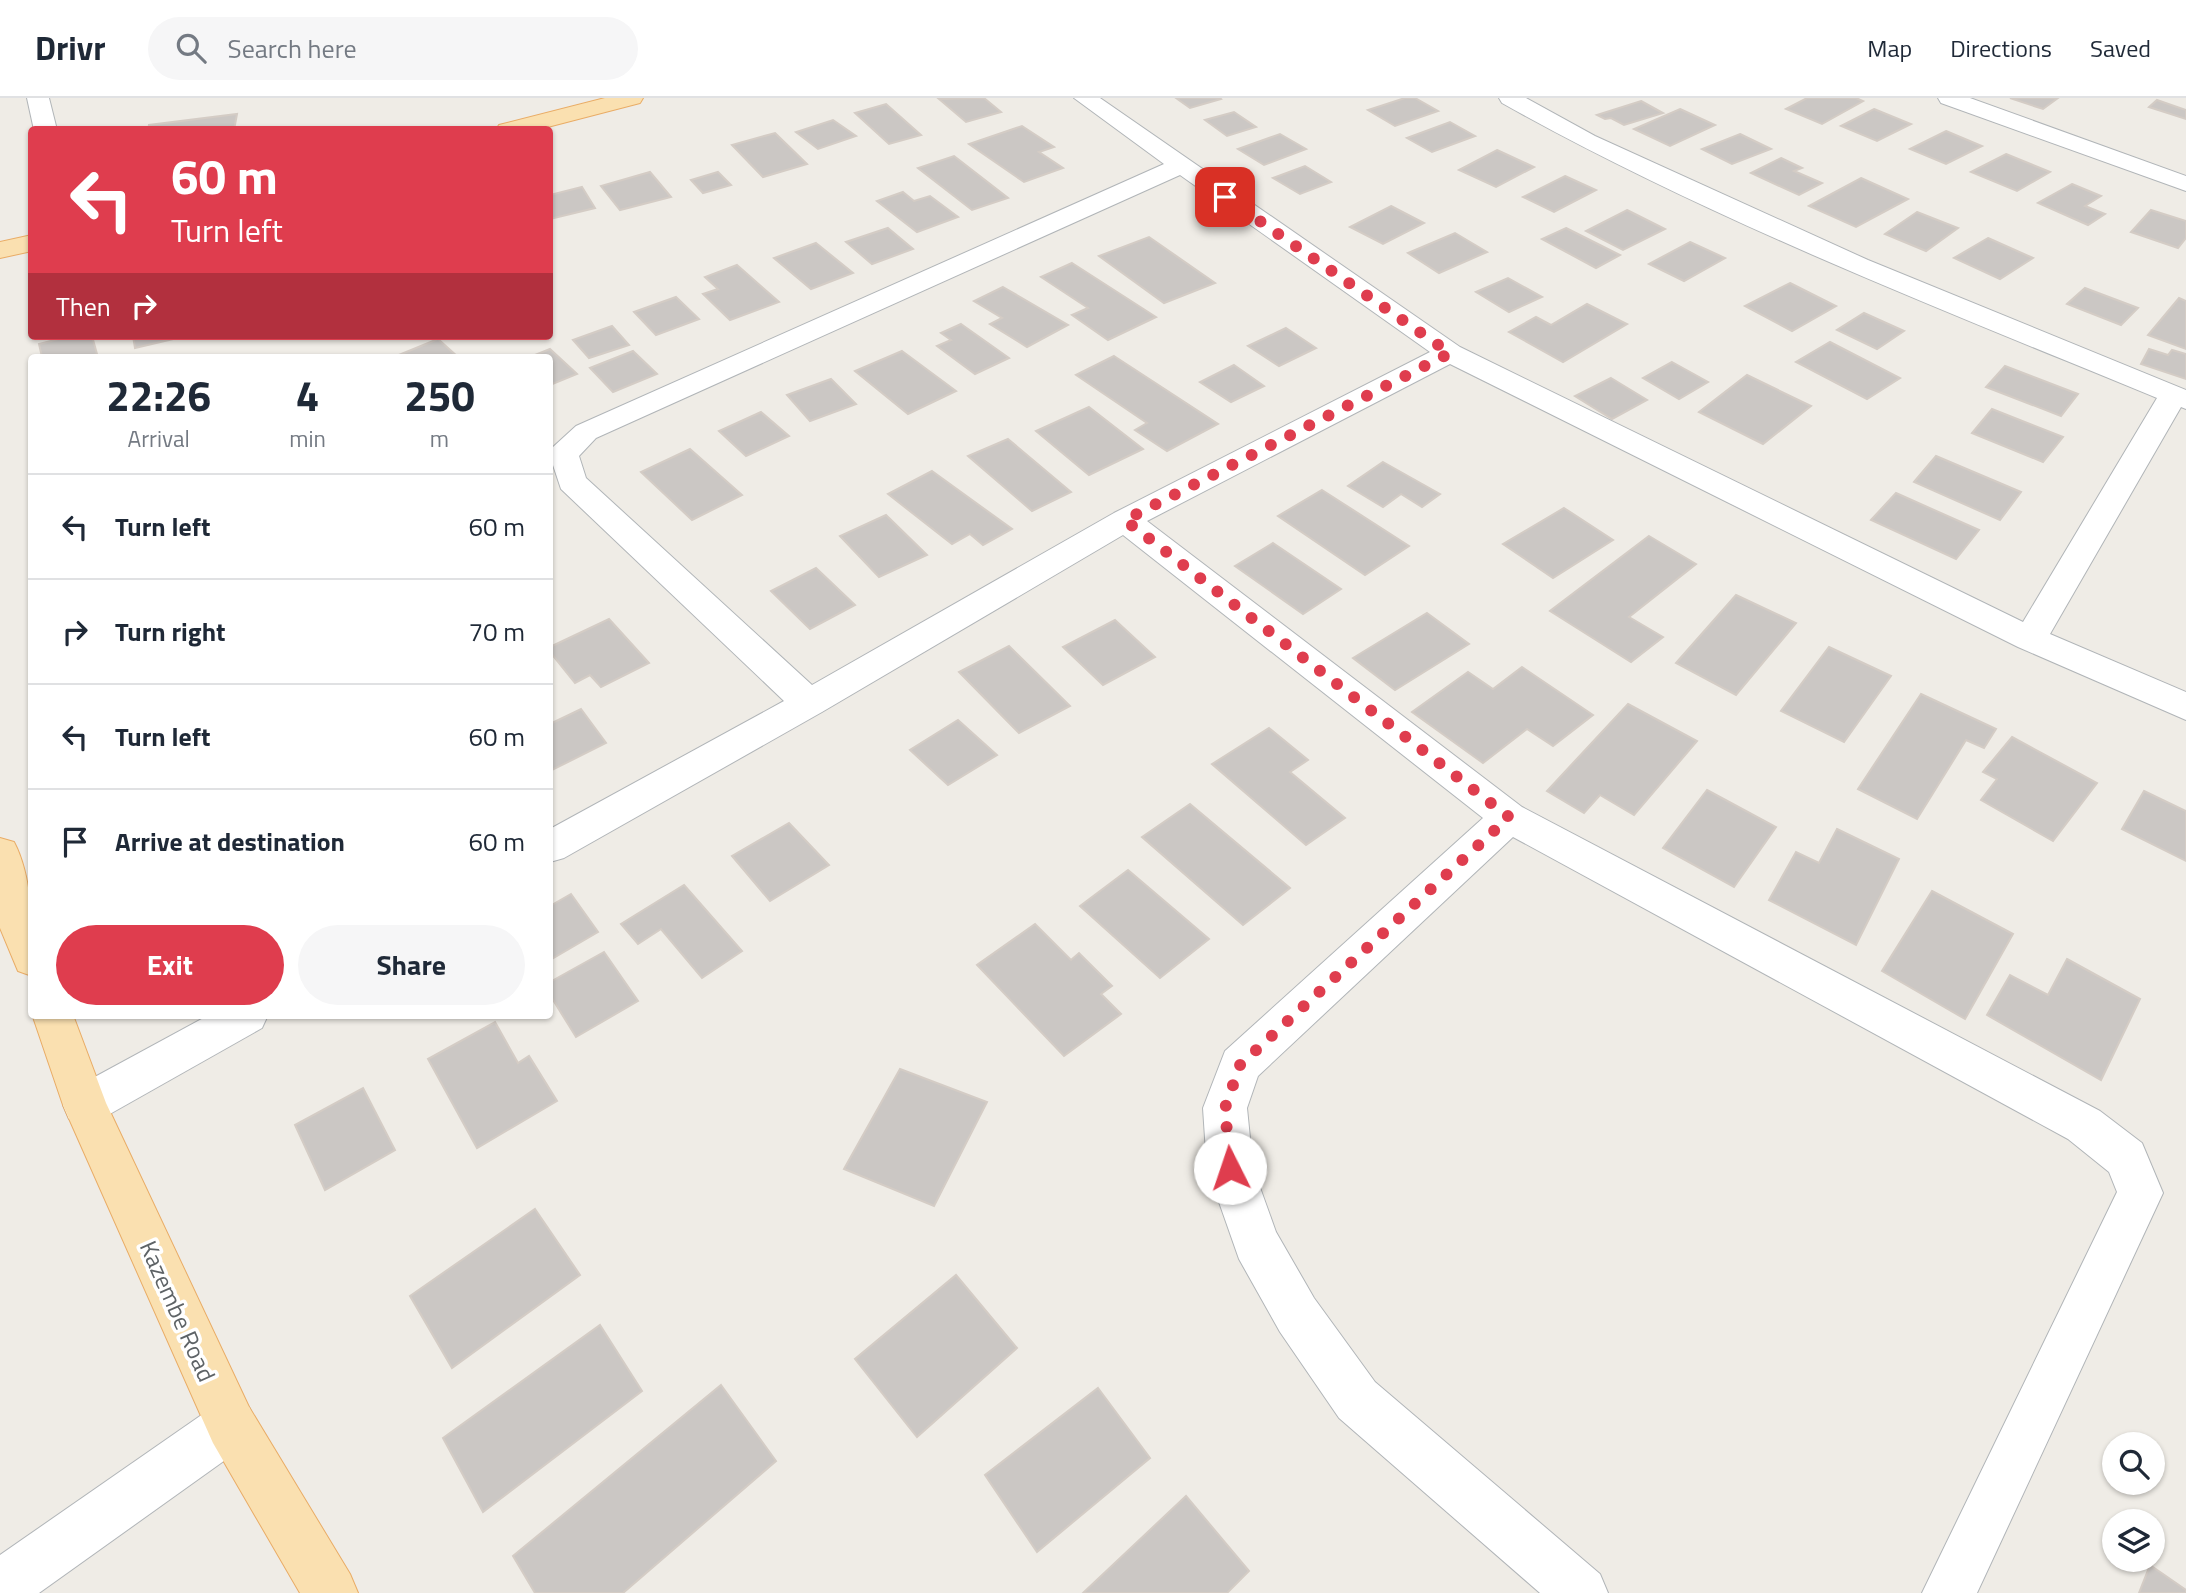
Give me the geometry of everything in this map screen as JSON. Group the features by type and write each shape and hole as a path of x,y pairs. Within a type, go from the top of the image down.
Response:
{"main road":[{"path":"523,126 632,98"},
{"path":"0,250 28,244"},
{"path":"0,853 7,893 28,948"},
{"name":"Kazembe Road","path":"53,1019 85,1105 231,1425 331,1593"}],"street":[{"path":"38,98 45,126"},
{"path":"1085,98 1450,353 2030,639 2186,707"},
{"path":"1510,98 1587,141 1859,266 2179,398 2030,639"},
{"path":"1949,98 2186,184"},
{"path":"809,703 572,482 565,454 586,432 1180,166"},
{"path":"553,845 809,703 1125,520 1450,353"},
{"path":"1125,520 1509,817 2084,1125 2126,1158 2140,1193 1950,1593"},
{"path":"1509,817 1240,1065 1225,1108 1230,1168 1256,1243 1297,1315 1357,1400 1581,1593"},
{"path":"85,1105 240,1019"},
{"path":"0,1588 231,1425"}],"building":[{"path":"984,98 1001,112 966,122 939,99"},
{"path":"1176,98 1220,98 1221,99 1190,108"},
{"path":"1405,98 1415,98 1438,111 1395,126 1368,110"},
{"path":"1807,98 1856,98 1863,101 1822,124 1786,109"},
{"path":"2010,98 2058,98 2043,109"},
{"path":"2157,100 2186,110 2186,119 2149,107"},
{"path":"1641,101 1663,113 1624,125 1597,115"},
{"path":"886,104 921,135 889,144 855,113"},
{"path":"1680,109 1715,125 1670,146 1634,129"},
{"path":"1874,109 1911,124 1877,141 1841,126"},
{"path":"1234,112 1256,127 1227,136 1205,120"},
{"path":"237,114 235,126 149,125"},
{"path":"833,120 856,136 818,149 796,132"},
{"path":"1450,122 1475,136 1432,152 1407,138"},
{"path":"1022,126 1054,147 1039,152 1063,168 1024,182 969,144"},
{"path":"1946,131 1982,146 1946,164 1910,149"},
{"path":"775,133 807,164 763,177 732,145"},
{"path":"1280,134 1306,149 1264,165 1238,149"},
{"path":"1740,134 1771,149 1732,164 1702,149"},
{"path":"1497,150 1534,167 1496,187 1459,170"},
{"path":"2006,154 2050,172 2017,191 1971,172"},
{"path":"954,156 1008,198 972,210 918,168"},
{"path":"1781,158 1802,168 1794,171 1822,183 1799,195 1751,173"},
{"path":"1305,166 1331,182 1300,194 1273,178"},
{"path":"650,172 671,197 620,210 601,186"},
{"path":"718,172 731,185 703,193 691,180"},
{"path":"1565,176 1596,190 1554,212 1523,197"},
{"path":"1861,178 1908,199 1856,227 1809,206"},
{"path":"2072,184 2101,196 2085,206 2105,214 2088,225 2038,203"},
{"path":"582,187 595,208 553,218 553,194"},
{"path":"903,192 914,201 930,196 958,217 917,232 877,201"},
{"path":"1391,206 1424,223 1383,244 1350,227"},
{"path":"1627,210 1665,229 1623,250 1586,231"},
{"path":"2151,210 2186,221 2186,238 2178,248 2131,232"},
{"path":"1917,212 1958,228 1926,251 1885,234"},
{"path":"888,228 913,249 872,264 846,242"},
{"path":"1566,228 1620,255 1596,268 1542,239"},
{"path":"1455,233 1487,252 1439,273 1408,253"},
{"path":"1149,237 1215,283 1164,303 1099,256"},
{"path":"1988,238 2033,258 2000,279 1954,258"},
{"path":"1690,242 1725,258 1684,281 1649,264"},
{"path":"816,243 853,273 811,289 774,258"},
{"path":"1072,263 1156,317 1108,340 1072,315 1088,308 1041,277"},
{"path":"737,265 779,302 730,320 703,294 718,289 705,277"},
{"path":"1508,278 1542,297 1509,312 1476,292"},
{"path":"1790,283 1836,306 1792,331 1745,306"},
{"path":"1003,287 1068,325 1027,347 990,324 1002,318 974,301"},
{"path":"2085,288 2138,308 2121,325 2067,304"},
{"path":"676,297 699,319 656,335 634,312"},
{"path":"2179,298 2186,301 2186,349 2148,335"},
{"path":"1587,304 1627,324 1563,362 1509,332 1536,317 1551,325"},
{"path":"1864,313 1904,331 1877,349 1837,330"},
{"path":"961,324 1009,358 975,374 937,346 951,340 941,333"},
{"path":"612,326 629,345 589,358 573,340"},
{"path":"1286,328 1316,348 1279,366 1248,346"},
{"path":"54,340 93,340 97,354 41,354 39,344"},
{"path":"134,340 169,340 135,348"},
{"path":"439,340 455,354 401,354"},
{"path":"1830,342 1900,378 1867,399 1796,362"},
{"path":"550,349 577,374 553,384 553,354 538,354"},
{"path":"2149,349 2168,355 2172,350 2186,354 2186,379 2141,364"},
{"path":"633,351 657,374 613,392 590,368"},
{"path":"902,351 956,391 908,414 855,371"},
{"path":"1114,356 1218,424 1167,451 1135,430 1147,423 1076,375"},
{"path":"1672,362 1708,382 1679,399 1643,378"},
{"path":"1234,365 1264,386 1231,402 1200,382"},
{"path":"2005,366 2078,394 2061,416 1986,387"},
{"path":"1747,375 1811,406 1763,444 1699,412"},
{"path":"1611,378 1647,400 1612,419 1575,396"},
{"path":"831,379 856,404 810,421 787,395"},
{"path":"1089,407 1143,449 1089,475 1036,431"},
{"path":"1992,409 2063,437 2043,462 1972,433"},
{"path":"761,412 789,436 746,456 719,431"},
{"path":"1008,439 1071,492 1032,511 968,456"},
{"path":"690,449 742,495 692,520 641,472"},
{"path":"1936,456 2021,492 2000,520 1914,482"},
{"path":"1383,462 1440,494 1422,507 1401,494 1383,507 1348,486"},
{"path":"932,471 1012,529 983,545 970,534 952,544 888,494"},
{"path":"1322,490 1409,546 1365,575 1278,516"},
{"path":"1896,493 1979,530 1956,559 1871,520"},
{"path":"1564,508 1613,540 1553,578 1503,544"},
{"path":"886,515 927,555 879,577 840,536"},
{"path":"1649,536 1696,564 1629,617 1663,637 1631,662 1550,611"},
{"path":"1273,543 1341,589 1303,614 1235,566"},
{"path":"816,568 855,605 810,629 771,591"},
{"path":"1736,595 1796,623 1736,695 1676,663"},
{"path":"1427,613 1469,644 1395,690 1353,658"},
{"path":"609,619 649,663 601,687 590,675 575,683 553,656 553,646"},
{"path":"1115,620 1155,657 1103,685 1063,647"},
{"path":"1009,646 1070,706 1019,733 959,672"},
{"path":"1829,647 1891,676 1844,742 1781,711"},
{"path":"1522,667 1593,715 1553,746 1527,729 1483,763 1412,712 1468,672 1493,689"},
{"path":"1921,694 1996,729 1984,748 1966,740 1917,819 1858,789"},
{"path":"1628,704 1697,741 1634,815 1600,795 1584,813 1547,791"},
{"path":"581,709 606,743 553,770 553,723"},
{"path":"958,720 997,755 948,785 910,750"},
{"path":"1269,728 1308,760 1290,772 1345,818 1306,845 1212,764"},
{"path":"2012,737 2097,783 2053,841 1981,800 1997,779 1983,772"},
{"path":"1707,790 1776,827 1734,887 1663,848"},
{"path":"2144,791 2186,811 2186,861 2122,829"},
{"path":"1190,804 1290,888 1243,925 1142,837"},
{"path":"789,823 829,865 770,901 732,856"},
{"path":"1837,829 1899,859 1856,945 1769,900 1796,852 1819,863"},
{"path":"1128,870 1209,939 1160,978 1080,906"},
{"path":"684,885 742,951 702,978 661,929 638,944 621,924"},
{"path":"1932,891 2013,934 1965,1019 1882,971"},
{"path":"571,894 598,932 553,958 553,904"},
{"path":"1035,924 1071,960 1079,953 1112,986 1101,994 1121,1014 1064,1056 977,965"},
{"path":"604,952 638,1001 576,1037 553,1000 553,980"},
{"path":"2067,959 2140,999 2101,1080 1987,1015 2010,975 2048,995"},
{"path":"495,1022 518,1063 529,1056 557,1101 477,1148 428,1059"},
{"path":"900,1069 987,1102 934,1206 844,1169"},
{"path":"363,1088 395,1150 325,1190 295,1125"},
{"path":"535,1209 580,1275 452,1368 410,1296"},
{"path":"956,1275 1017,1348 917,1437 855,1359"},
{"path":"600,1325 642,1391 483,1512 443,1438"},
{"path":"721,1385 776,1461 623,1593 535,1593 513,1556"},
{"path":"1098,1388 1150,1458 1037,1552 985,1475"},
{"path":"1186,1496 1249,1571 1227,1593 1083,1593"},
{"path":"2147,1572 2160,1572 2186,1590 2186,1593 2139,1593"}],"route":[{"path":"1225,197 1450,353 1125,520 1509,817 1240,1065 1225,1108 1230,1168"}]}
